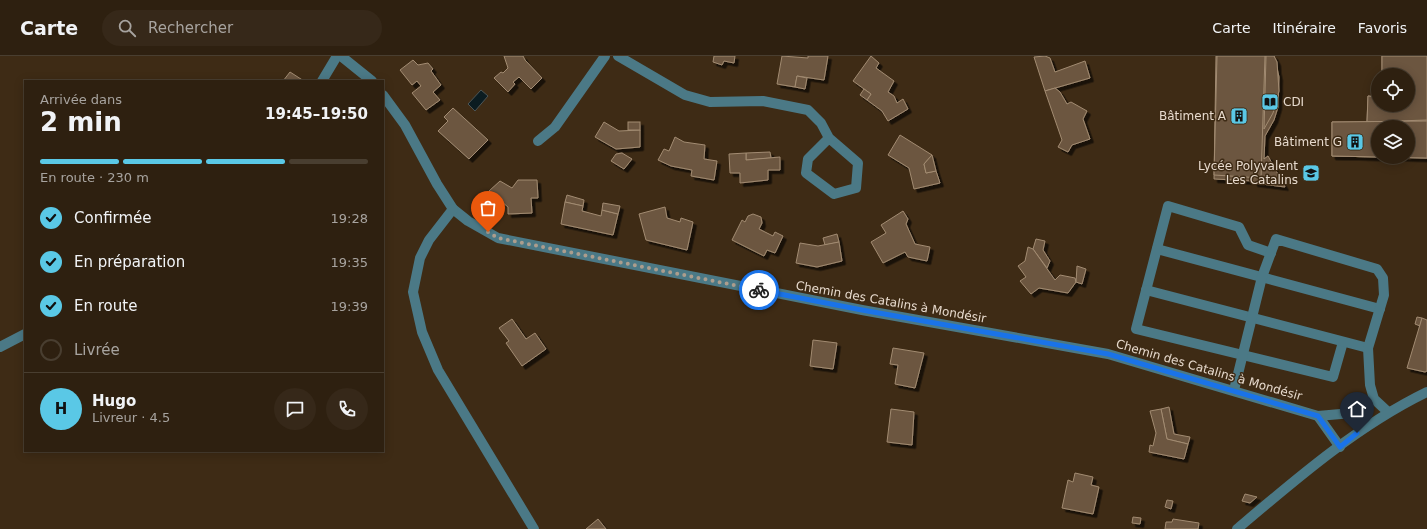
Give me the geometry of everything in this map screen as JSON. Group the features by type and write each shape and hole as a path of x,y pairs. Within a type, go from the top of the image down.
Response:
{"street":[{"path":"323,80 337,56"},
{"path":"341,56 371,80"},
{"path":"538,141 555,127 605,56"},
{"path":"618,56 685,95 710,102 764,101 808,110 821,123 829,138 858,163 856,188 834,194 806,173 808,159 829,138"},
{"name":"Chemin des Catalins à Mondésir","path":"384,96 405,125 437,184 453,209 468,221 498,238 862,310 1108,354 1318,416 1352,413 1366,427"},
{"path":"1271,254 1248,245 1239,227 1168,206 1136,329 1333,377 1343,342"},
{"path":"453,209 429,240 420,258 413,292 422,332 438,370 534,529"},
{"path":"1234,390 1254,317 1262,277 1276,239 1377,269 1383,278 1384,295 1368,348 1370,385 1374,399 1388,412"},
{"path":"1157,249 1380,310"},
{"path":"1146,290 1368,348"},
{"path":"0,347 24,335"},
{"path":"1237,529 1295,480 1366,427 1388,412 1427,392"},
{"path":"1318,416 1340,447"}],"shaded area":[{"path":"481,90 488,96 475,111 468,104"}],"building":[{"path":"504,56 523,56 542,78 531,89 519,77 513,82 515,84 508,92 494,78 508,68"},
{"path":"714,56 735,56 734,63 724,61 722,65 713,62"},
{"path":"782,56 808,58 808,56 828,56 824,80 797,76 795,87 777,84"},
{"path":"871,56 879,63 876,68 894,81 888,92 894,96 897,103 903,99 908,109 888,121 882,111 867,100 871,94 853,81"},
{"path":"1045,56 1050,58 1055,72 1085,61 1090,78 1045,91 1034,57"},
{"name":"Bâtiment A","path":"1216,56 1274,56 1279,77 1278,107 1274,120 1265,136 1264,159 1268,156 1285,187 1254,183 1254,181 1214,179"},
{"name":"Bâtiment A","path":"1217,56 1265,56 1261,178 1214,175"},
{"name":"CDI","path":"1266,56 1274,56 1277,62 1279,91 1273,113 1264,129"},
{"path":"1382,56 1427,56 1427,158 1415,158 1415,120 1371,120 1371,157 1332,156 1332,122 1367,122 1368,96 1371,96 1371,112 1415,112 1415,68 1382,68"},
{"path":"1382,56 1427,56 1427,120 1371,120 1371,122 1367,122 1368,96 1371,96 1371,112 1415,112 1415,68 1382,68"},
{"path":"413,60 418,65 428,63 433,69 431,71 441,85 433,92 440,100 426,110 412,93 421,86 417,81 412,85 400,70"},
{"path":"290,72 302,80 284,80"},
{"path":"797,76 807,78 805,89 795,87"},
{"path":"1055,88 1060,92 1067,104 1071,102 1087,111 1083,119 1090,139 1072,145 1068,152 1058,147 1062,140 1045,91"},
{"path":"864,89 871,94 867,100 860,95"},
{"path":"453,108 488,140 469,159 438,131 448,121 444,117"},
{"name":"Bâtiment G","path":"1415,121 1427,121 1427,158 1415,158"},
{"path":"604,122 619,131 640,130 640,147 616,149 595,137"},
{"path":"628,122 640,122 640,130 628,130"},
{"name":"Bâtiment G","path":"1332,122 1371,122 1371,157 1332,156"},
{"path":"900,135 932,155 924,164 926,173 936,171 940,183 914,189 909,168 888,155"},
{"path":"675,137 684,142 705,145 704,159 717,161 714,180 691,176 692,170 671,166 658,160 664,149 669,151"},
{"path":"770,152 771,158 746,160 746,153"},
{"path":"622,153 632,159 624,169 611,161 616,154"},
{"path":"746,153 746,160 780,157 780,170 768,170 768,180 740,183 740,173 730,173 729,154"},
{"path":"932,155 936,171 926,173 924,164"},
{"path":"518,180 537,180 538,198 531,198 532,213 508,214 508,207 489,191 500,181 512,188"},
{"path":"567,195 584,200 583,206 565,202"},
{"path":"565,202 583,206 582,211 601,216 602,210 618,214 613,235 561,224"},
{"path":"603,203 620,206 618,214 602,210"},
{"path":"665,207 667,218 680,222 681,218 693,222 687,250 646,240 639,214"},
{"path":"903,211 908,219 906,224 915,244 930,247 927,261 908,257 905,252 883,263 871,242 886,233 881,225"},
{"path":"753,214 761,217 762,223 759,229 773,236 775,232 783,236 775,253 767,250 764,256 732,240 742,220 745,222 748,216"},
{"path":"837,234 839,242 825,245 823,238"},
{"path":"1036,239 1045,241 1043,250 1050,261 1047,268 1033,249"},
{"path":"839,242 842,261 817,267 796,263 800,243 818,246"},
{"path":"1028,247 1033,249 1055,280 1060,275 1075,278 1076,282 1068,293 1039,288 1031,294 1020,281 1026,277 1018,266 1025,261"},
{"path":"1077,266 1086,269 1082,284 1076,282"},
{"path":"1417,317 1422,318 1420,326 1415,324"},
{"path":"1422,318 1427,320 1427,371 1425,372 1407,368"},
{"path":"512,319 526,339 535,333 546,349 522,366 506,343 509,341 499,328"},
{"path":"813,340 837,343 833,369 810,366"},
{"path":"893,348 924,353 915,388 895,384 898,365 890,364"},
{"path":"1169,407 1174,434 1190,437 1188,444 1167,439 1161,409"},
{"path":"891,409 914,412 912,445 887,442"},
{"path":"1161,409 1167,439 1188,444 1184,459 1149,452 1150,445 1153,446 1156,433 1150,411"},
{"path":"1075,473 1093,477 1091,485 1099,487 1093,514 1062,508 1068,480 1073,482"},
{"path":"1245,494 1257,497 1250,503 1242,501"},
{"path":"1167,500 1173,501 1171,509 1165,507"},
{"path":"1133,517 1141,518 1140,524 1132,523"},
{"path":"598,519 606,529 586,529"},
{"path":"1173,519 1199,523 1198,529 1165,529 1166,522 1172,522"}],"way so far":[{"path":"488,232 498,238 759,290"}],"place":[{"name":"CDI","path":"1270,102"},
{"name":"Bâtiment A","path":"1239,116"},
{"name":"Bâtiment G","path":"1355,142"},
{"name":"Lycée Polyvalent Les Catalins","path":"1311,173"}],"route":[{"path":"759,290 1108,354 1318,416 1336,439 1340,447 1357,433"}]}
